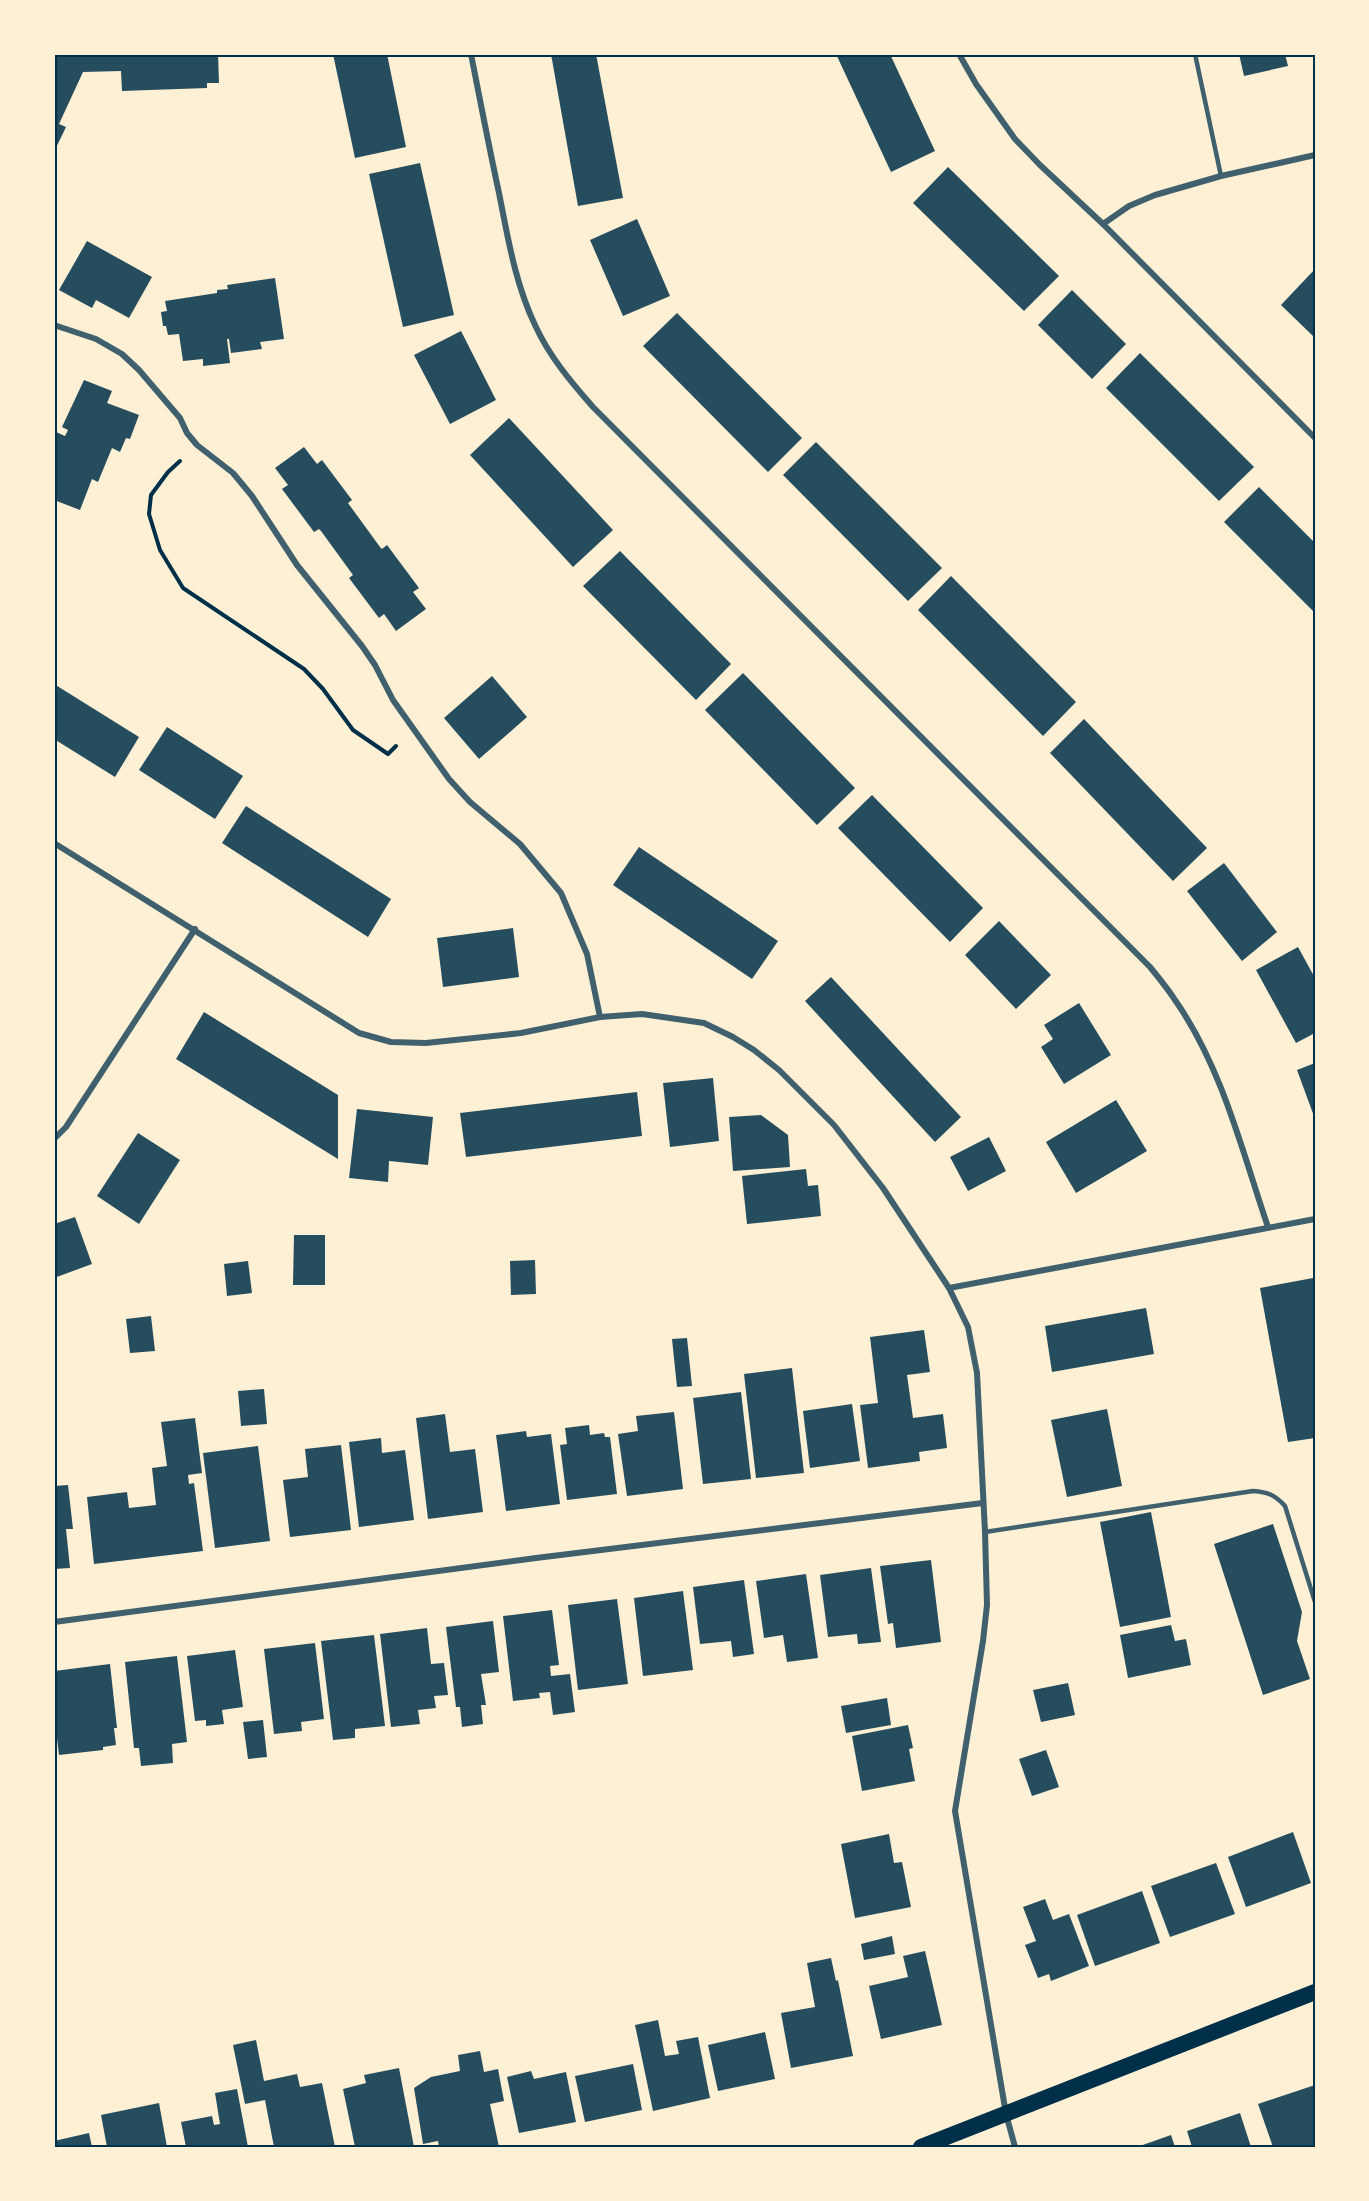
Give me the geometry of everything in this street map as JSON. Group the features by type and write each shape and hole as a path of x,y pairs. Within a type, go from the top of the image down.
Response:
{"highway":[{"path":"921,2147 1315,1992"}],"street":[{"path":"471,54 512,261 523,298 536,327 572,384 1150,967 1176,1001 1199,1041 1218,1082 1268,1227"},
{"path":"959,54 989,103 1015,139 1103,224 1315,438"},
{"path":"1103,224 1129,206 1155,195 1221,176 1315,155"},
{"path":"54,326 96,339 122,354 139,369 180,418 187,433 197,445 233,473 252,496 297,566 362,646 375,665 393,700 449,778 470,802 520,843 561,893 586,954 600,1017"},
{"path":"54,843 359,1033 391,1042 426,1043 521,1033 600,1017 642,1014 704,1023 733,1036 779,1070 834,1125 883,1188 949,1288 968,1327 977,1373 987,1605 955,1811 1006,2114 1015,2147"},
{"path":"54,1139 66,1127 195,929"},
{"path":"949,1288 1315,1219"},
{"path":"54,1622 536,1558 983,1503"}],"lane":[{"path":"1195,54 1221,176"},
{"path":"985,1533 1253,1491 1267,1491 1285,1506 1315,1602"}],"path":[{"path":"197,445 158,484 151,495 149,514 159,550 183,588 304,669 323,689 353,730 388,754 412,728"}],"building":[{"path":"55,54 218,54 219,83 207,83 207,88 122,91 121,71 83,72 59,124 66,127 54,152"},
{"path":"333,54 387,54 406,147 355,158"},
{"path":"551,54 596,54 623,198 578,206"},
{"path":"836,54 890,54 935,151 891,172"},
{"path":"1239,54 1285,54 1288,66 1244,76"},
{"path":"420,163 454,315 403,327 369,174"},
{"path":"948,167 1059,276 1024,311 913,203"},
{"path":"637,219 670,296 623,316 590,240"},
{"path":"87,241 152,277 129,318 96,300 92,308 59,290"},
{"path":"1315,269 1315,338 1281,305"},
{"path":"275,278 284,339 260,342 262,349 231,353 229,339 227,339 230,363 203,366 203,359 183,361 179,334 168,335 166,326 163,326 161,312 167,311 165,301 217,293 217,290 228,289 227,285"},
{"path":"1072,290 1126,344 1092,379 1038,325"},
{"path":"677,313 802,438 768,472 643,346"},
{"path":"461,331 496,400 450,424 414,355"},
{"path":"1140,353 1254,467 1219,501 1106,388"},
{"path":"84,380 112,391 107,403 139,415 130,439 126,438 120,452 112,448 98,482 92,479 80,510 54,500 54,431 65,436 68,430 62,427"},
{"path":"509,418 613,530 573,567 470,455"},
{"path":"816,442 942,568 908,601 783,475"},
{"path":"304,447 317,464 322,460 352,500 348,503 380,547 382,549 387,545 419,588 413,592 426,609 396,631 384,614 379,618 349,578 353,575 321,531 319,529 314,532 282,489 288,485 275,468"},
{"path":"1259,487 1315,543 1315,613 1224,522"},
{"path":"620,551 731,664 696,700 583,586"},
{"path":"951,576 1076,702 1043,736 918,610"},
{"path":"743,673 855,788 817,825 705,710"},
{"path":"492,676 527,717 479,759 444,718"},
{"path":"54,684 139,737 115,777 54,739"},
{"path":"1084,719 1207,848 1173,881 1050,753"},
{"path":"167,727 243,776 215,819 139,770"},
{"path":"872,795 983,908 950,942 838,828"},
{"path":"246,806 391,899 368,937 222,843"},
{"path":"639,847 778,941 752,979 613,885"},
{"path":"1224,863 1277,932 1242,961 1187,891"},
{"path":"999,921 1051,975 1016,1009 965,955"},
{"path":"513,928 519,977 443,987 437,938"},
{"path":"1298,947 1315,978 1315,1033 1296,1043 1256,970"},
{"path":"831,977 961,1117 935,1142 805,1001"},
{"path":"1079,1003 1111,1055 1064,1084 1041,1047 1053,1039 1044,1025"},
{"path":"204,1012 338,1095 338,1159 176,1059"},
{"path":"1315,1063 1315,1119 1297,1070"},
{"path":"713,1078 719,1141 670,1147 663,1083"},
{"path":"637,1092 642,1136 466,1157 460,1113"},
{"path":"1116,1100 1147,1151 1076,1193 1046,1142"},
{"path":"357,1109 433,1117 428,1165 389,1161 388,1182 349,1178"},
{"path":"761,1115 788,1135 790,1167 733,1171 729,1117"},
{"path":"138,1133 180,1160 139,1224 97,1196"},
{"path":"989,1137 1006,1171 968,1191 950,1157"},
{"path":"806,1169 808,1186 818,1185 821,1216 747,1224 742,1176"},
{"path":"75,1217 92,1264 54,1278 54,1224"},
{"path":"294,1235 325,1235 325,1285 293,1285"},
{"path":"535,1260 536,1294 511,1295 510,1261"},
{"path":"248,1261 252,1293 227,1296 224,1264"},
{"path":"1313,1278 1315,1438 1288,1442 1260,1288"},
{"path":"1146,1308 1154,1354 1052,1372 1045,1326"},
{"path":"151,1316 155,1351 130,1353 126,1319"},
{"path":"924,1330 930,1372 907,1375 913,1418 943,1414 947,1448 919,1452 920,1461 868,1468 860,1405 878,1403 870,1337"},
{"path":"687,1338 692,1386 677,1387 672,1339"},
{"path":"792,1368 804,1473 756,1478 744,1374"},
{"path":"264,1389 267,1424 241,1426 238,1391"},
{"path":"741,1392 751,1479 703,1484 693,1398"},
{"path":"852,1404 860,1461 810,1468 803,1411"},
{"path":"1107,1409 1122,1486 1067,1497 1051,1420"},
{"path":"674,1412 683,1489 627,1496 618,1434 638,1431 636,1416"},
{"path":"445,1414 450,1452 475,1449 483,1512 428,1519 416,1418"},
{"path":"195,1418 202,1473 188,1475 189,1484 194,1483 203,1551 94,1564 87,1497 127,1492 129,1508 156,1505 152,1468 167,1466 161,1422"},
{"path":"589,1425 590,1435 604,1433 605,1437 610,1437 617,1494 567,1500 560,1445 567,1444 565,1428"},
{"path":"526,1431 527,1437 551,1434 560,1504 506,1511 496,1435"},
{"path":"381,1438 382,1453 405,1450 414,1520 359,1527 349,1442"},
{"path":"341,1445 351,1530 290,1537 283,1480 308,1477 305,1449"},
{"path":"258,1446 270,1541 215,1548 203,1453"},
{"path":"68,1485 73,1529 66,1529 70,1568 54,1569 54,1486"},
{"path":"1151,1512 1171,1617 1120,1627 1100,1522"},
{"path":"1273,1524 1302,1612 1297,1641 1310,1679 1263,1695 1214,1544"},
{"path":"931,1560 941,1642 896,1648 893,1623 888,1624 880,1566"},
{"path":"871,1568 881,1642 858,1644 857,1634 828,1637 820,1575"},
{"path":"806,1574 818,1658 787,1662 783,1635 764,1638 756,1581"},
{"path":"744,1580 754,1654 733,1657 731,1641 700,1644 693,1587"},
{"path":"683,1591 693,1670 643,1676 634,1598"},
{"path":"617,1599 628,1684 578,1690 568,1605"},
{"path":"552,1610 559,1665 550,1666 551,1676 570,1674 575,1712 553,1715 550,1692 539,1693 540,1698 513,1701 503,1616"},
{"path":"493,1621 499,1672 481,1674 486,1705 481,1705 483,1724 462,1727 460,1707 456,1707 446,1627"},
{"path":"1171,1625 1175,1641 1186,1639 1191,1665 1128,1678 1120,1635"},
{"path":"427,1628 431,1664 444,1663 448,1695 434,1696 436,1708 418,1710 420,1724 391,1727 380,1634"},
{"path":"374,1635 385,1726 355,1729 355,1738 333,1740 321,1641"},
{"path":"315,1643 324,1719 301,1722 302,1731 274,1734 264,1649"},
{"path":"235,1650 243,1707 222,1710 224,1724 206,1726 206,1720 195,1721 187,1656"},
{"path":"177,1656 187,1742 172,1744 173,1763 141,1766 139,1748 134,1748 125,1662"},
{"path":"110,1664 117,1728 114,1728 116,1745 103,1747 103,1750 59,1755 54,1713 54,1671"},
{"path":"1068,1683 1075,1715 1041,1722 1033,1690"},
{"path":"887,1698 891,1725 846,1733 841,1706"},
{"path":"263,1720 267,1757 248,1759 243,1722"},
{"path":"908,1725 913,1748 909,1749 915,1781 862,1791 852,1736"},
{"path":"1046,1750 1059,1787 1032,1796 1019,1759"},
{"path":"1293,1832 1311,1883 1246,1907 1228,1857"},
{"path":"889,1834 894,1863 902,1862 911,1907 855,1918 841,1844"},
{"path":"1216,1863 1235,1914 1170,1937 1151,1886"},
{"path":"1142,1891 1160,1943 1095,1966 1077,1915"},
{"path":"1045,1899 1053,1920 1069,1914 1089,1966 1051,1981 1049,1974 1038,1978 1025,1945 1036,1941 1023,1907"},
{"path":"892,1936 895,1954 864,1960 861,1944"},
{"path":"925,1951 942,2025 881,2039 869,1986 908,1977 903,1956"},
{"path":"831,1958 836,1981 838,1980 853,2056 791,2068 781,2013 815,2007 807,1963"},
{"path":"658,2020 665,2056 679,2054 676,2041 698,2037 710,2098 653,2111 635,2025"},
{"path":"765,2032 775,2079 718,2091 708,2045"},
{"path":"256,2040 264,2081 297,2074 300,2087 322,2083 335,2147 274,2147 265,2100 245,2104 233,2045"},
{"path":"480,2051 484,2072 498,2069 504,2101 490,2104 499,2147 439,2147 438,2141 423,2144 414,2088 431,2077 460,2071 458,2055"},
{"path":"633,2064 642,2110 585,2122 575,2076"},
{"path":"399,2068 414,2147 355,2147 343,2089 366,2083 364,2075"},
{"path":"531,2071 534,2079 566,2072 576,2122 519,2133 507,2077"},
{"path":"1315,2085 1315,2147 1273,2147 1258,2104"},
{"path":"237,2089 248,2147 186,2147 181,2122 212,2116 214,2125 220,2124 215,2093"},
{"path":"159,2103 167,2147 107,2147 101,2115"},
{"path":"1240,2113 1251,2147 1192,2147 1187,2131"},
{"path":"89,2133 92,2147 54,2147 54,2141"},
{"path":"1171,2135 1175,2147 1137,2147"}]}
